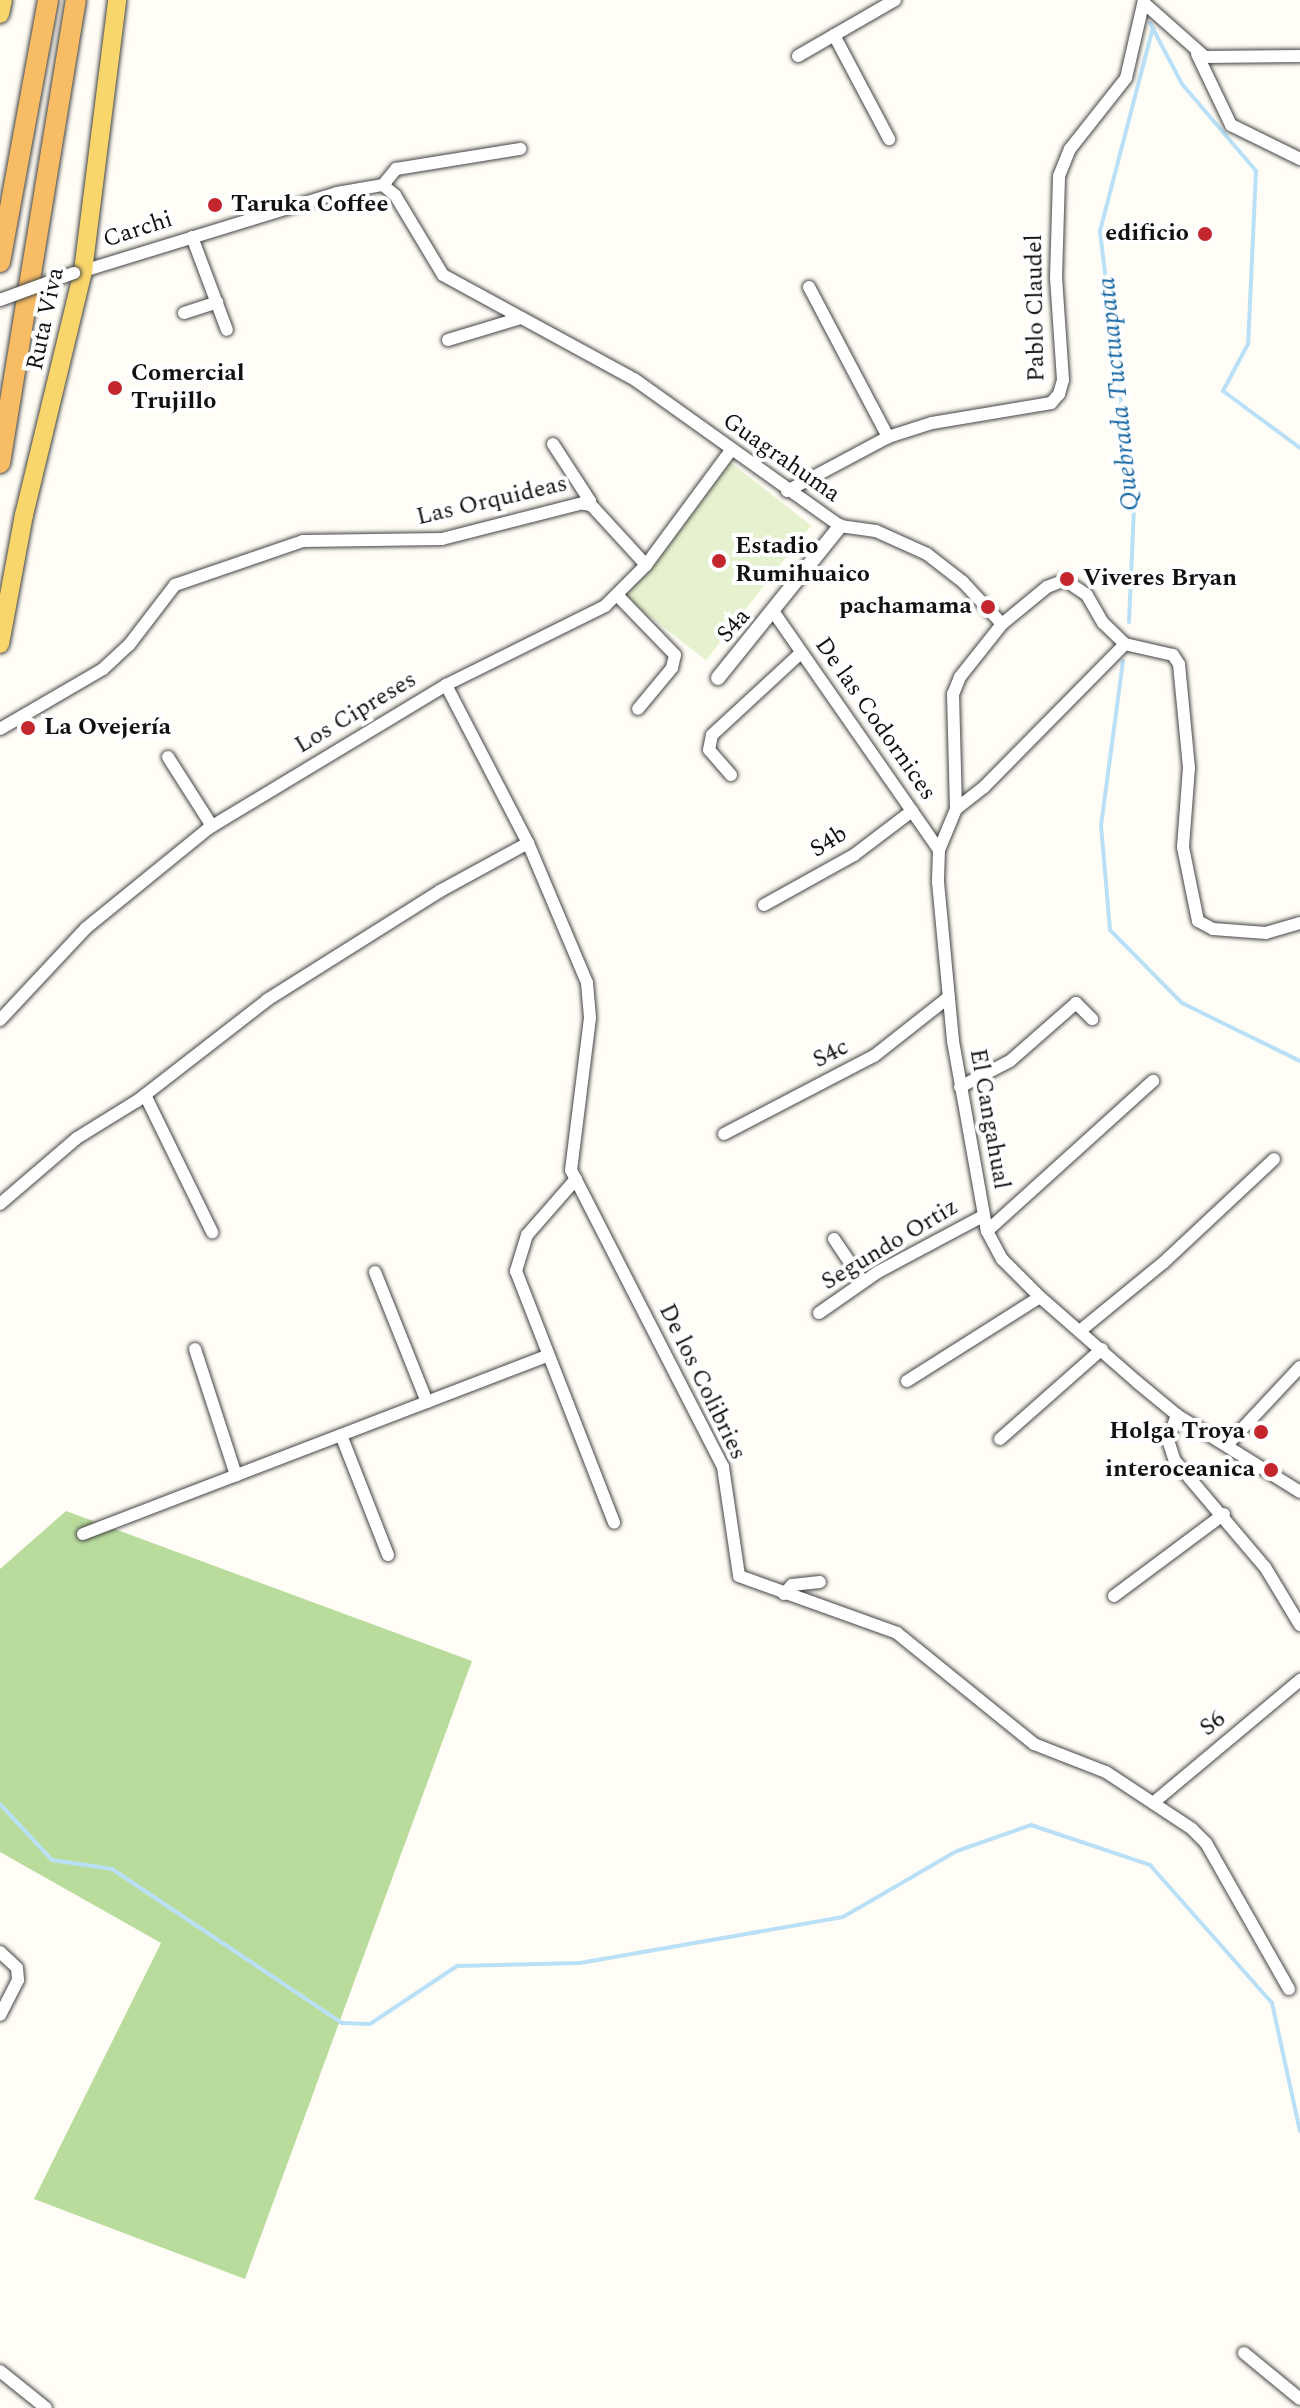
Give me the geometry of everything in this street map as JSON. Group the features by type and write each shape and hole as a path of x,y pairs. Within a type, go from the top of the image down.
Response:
{"highway":[{"path":"0,262 48,0"},
{"name":"Ruta Viva","path":"0,463 76,0"}],"main road":[{"path":"0,14 3,0"},
{"name":"Ruta Viva","path":"0,644 24,515 78,272 117,0"}],"street":[{"path":"798,56 895,0"},
{"path":"1144,2 1197,54 1231,125 1300,159"},
{"name":"Pablo Claudel","path":"787,491 888,437 932,423 1051,403 1059,394 1063,380 1056,278 1059,176 1070,149 1126,78 1144,2"},
{"path":"834,35 889,139"},
{"path":"1197,54 1300,56"},
{"path":"383,185 396,169 520,149"},
{"name":"Carchi","path":"0,300 78,272 337,193 383,185"},
{"name":"Guagrahuma","path":"383,185 395,195 443,275 634,379 840,526 876,531 927,554 963,582 1002,624"},
{"path":"192,237 227,330"},
{"path":"809,287 888,437"},
{"path":"184,313 217,302"},
{"path":"448,340 521,318"},
{"path":"553,444 590,501 585,504"},
{"name":"Los Cipreses","path":"0,1020 86,928 212,826 446,685 617,595 646,565 731,450"},
{"name":"Las Orquideas","path":"0,729 103,669 129,645 175,585 303,541 442,539 585,504 646,565"},
{"name":"S4a","path":"718,678 775,614 840,526"},
{"path":"1002,624 1047,587 1065,580 1087,595 1103,623 1125,644 1162,651 1179,664 1189,768 1183,847 1198,921 1213,929 1266,933 1300,923"},
{"path":"617,595 675,655 672,668 638,709"},
{"name":"De las Codornices","path":"775,614 939,850"},
{"name":"El Cangahual","path":"1002,624 960,677 953,694 956,809 939,850 949,997 960,1087 987,1231 1002,1259 1040,1297 1177,1415 1300,1492"},
{"path":"956,809 984,787 1125,644"},
{"path":"731,775 709,750 712,735 801,653"},
{"name":"De los Colibries","path":"446,685 528,843 587,983 590,1018 571,1170 723,1467 739,1576 897,1633 1034,1744 1106,1772 1153,1803 1206,1843 1289,1989"},
{"path":"168,757 212,826"},
{"name":"S4b","path":"764,905 854,855 912,811"},
{"path":"0,1204 77,1138 145,1095 267,1000 440,891 528,843"},
{"name":"S4c","path":"724,1134 874,1056 949,997"},
{"path":"960,1087 1010,1061 1076,1003 1092,1019"},
{"name":"Segundo Ortiz","path":"987,1231 1153,1081"},
{"path":"145,1095 212,1232"},
{"path":"1081,1330 1163,1263 1274,1159"},
{"path":"576,1179 527,1235 516,1271 614,1523"},
{"name":"Segundo Ortiz","path":"819,1313 863,1282 983,1216"},
{"path":"834,1239 863,1282"},
{"path":"375,1272 427,1402"},
{"path":"907,1381 1040,1297"},
{"path":"195,1349 236,1475"},
{"path":"1000,1439 1102,1349"},
{"path":"83,1534 547,1356"},
{"path":"1227,1445 1300,1367"},
{"path":"1177,1415 1168,1440 1175,1461 1224,1514 1265,1567 1300,1625"},
{"path":"341,1435 388,1555"},
{"path":"1114,1596 1224,1514"},
{"path":"784,1594 792,1585 820,1582"},
{"name":"S6","path":"1153,1803 1300,1680"},
{"path":"0,1952 17,1968 18,1980 0,2015"},
{"path":"1244,2353 1300,2399"},
{"path":"0,2371 46,2408"}],"green space":[{"name":"Estadio Rumihuaico","path":"730,462 811,525 706,660 625,597"},
{"path":"66,1511 472,1661 245,2279 34,2199 161,1943 0,1852 0,1569"}],"waterway":[{"path":"1150,23 1182,84 1256,171 1248,344 1223,391 1300,448"},
{"name":"Quebrada Tuctuapata","path":"1129,622 1134,509 1100,231 1153,28"},
{"name":"Quebrada Tuctuapata","path":"1123,661 1101,825 1110,930 1182,1003 1300,1061"},
{"path":"0,1804 52,1860 112,1869 342,2023 370,2024 457,1966 580,1963 843,1917 957,1851 1031,1825 1150,1865 1272,2003 1300,2131"}],"place":[{"name":"Taruka Coffee","path":"215,205"},
{"name":"edificio","path":"1205,234"},
{"name":"Comercial Trujillo","path":"115,388"},
{"name":"Estadio Rumihuaico","path":"719,561"},
{"name":"Viveres Bryan","path":"1067,579"},
{"name":"pachamama","path":"988,607"},
{"name":"La Ovejería","path":"28,728"},
{"name":"Holga Troya","path":"1261,1432"},
{"name":"interoceanica","path":"1271,1470"}]}
